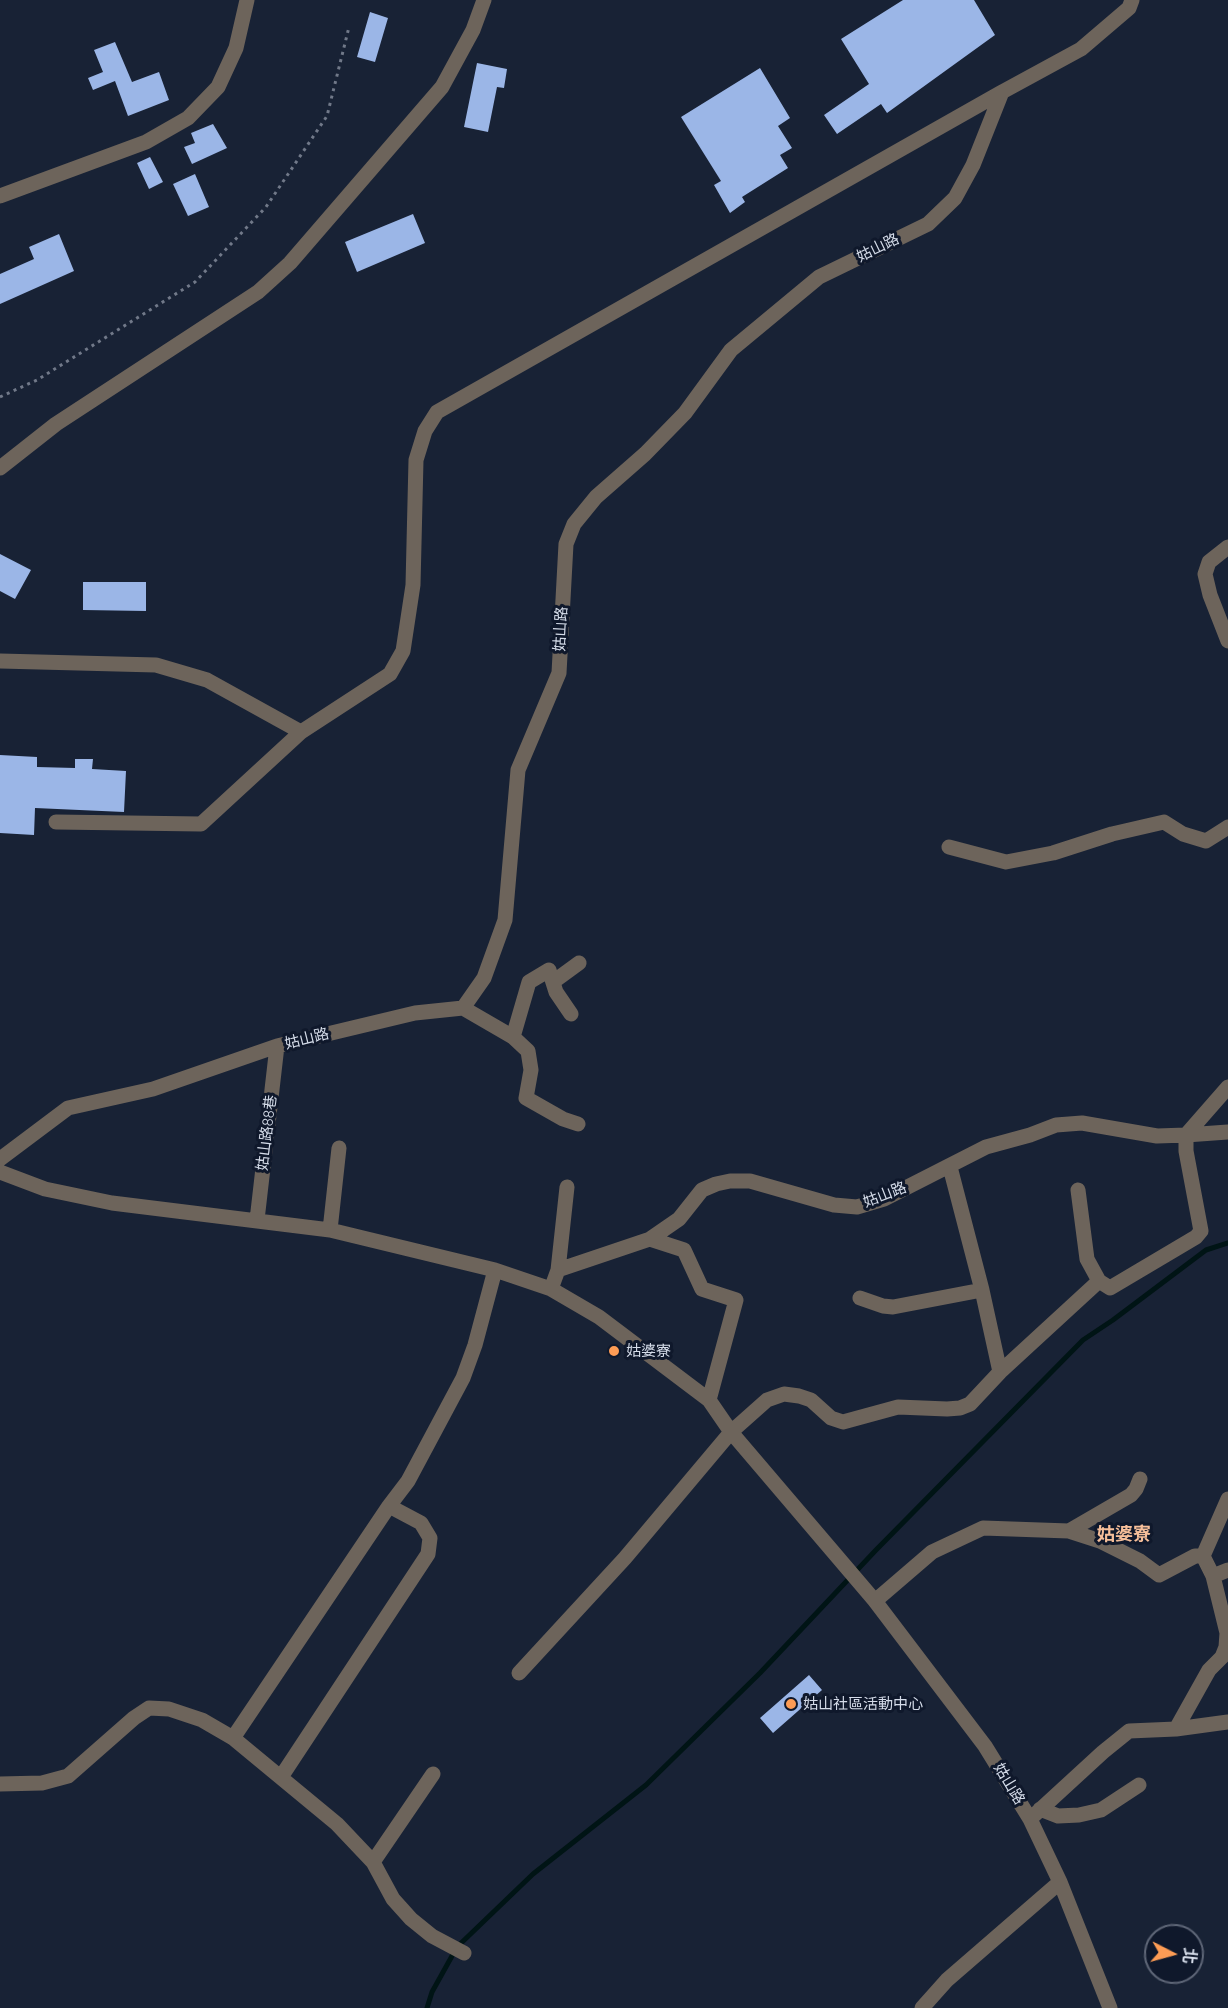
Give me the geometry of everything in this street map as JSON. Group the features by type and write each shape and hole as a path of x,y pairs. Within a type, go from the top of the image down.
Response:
{"street":[{"path":"0,196 146,142 188,118 218,87 236,48 247,0"},
{"path":"0,468 56,423 258,292 290,263 442,87 473,30 484,0"},
{"path":"56,822 201,824 301,732 390,674 403,651 413,585 416,460 424,430 436,412 1081,49 1129,8 1132,0"},
{"name":"姑山路","path":"0,1160 68,1108 153,1089 277,1046 415,1012 463,1008 484,978 505,920 518,770 559,673 566,544 574,524 596,497 645,454 685,413 731,350 819,277 928,224 956,198 973,165 1002,92"},
{"path":"1228,547 1209,562 1205,574 1210,595 1228,641"},
{"path":"0,661 156,665 207,680 301,732"},
{"path":"949,847 1006,862 1053,853 1112,834 1164,822 1183,834 1206,841 1228,827"},
{"path":"553,982 579,963"},
{"path":"513,1037 529,982 549,970 556,992 571,1014"},
{"path":"463,1008 513,1037 528,1051 531,1070 526,1098 563,1119 578,1124"},
{"name":"姑山路88巷","path":"257,1220 277,1046"},
{"path":"1078,1190 1087,1258 1099,1281 1110,1287 1196,1237 1201,1231 1186,1151 1186,1135 1228,1087"},
{"name":"姑山路","path":"558,1270 650,1239 679,1219 702,1190 730,1181 750,1180 834,1205 857,1207 884,1199 986,1147 1056,1125 1082,1123 1157,1136 1228,1132"},
{"path":"330,1230 339,1148"},
{"path":"950,1167 982,1290 1000,1372"},
{"path":"0,1172 45,1189 112,1203 330,1230 495,1270 551,1289 599,1317 709,1400 731,1432"},
{"path":"551,1289 558,1270 567,1187"},
{"path":"650,1239 684,1250 702,1289 736,1300 709,1400"},
{"path":"233,1738 408,1481 463,1378 475,1345 495,1270"},
{"path":"519,1673 626,1558 731,1432 767,1400 784,1394 811,1400 831,1418 843,1422 898,1407 960,1408 970,1404 1000,1372 1099,1281"},
{"path":"861,1298 883,1306 893,1306 982,1290"},
{"name":"姑山路","path":"731,1432 875,1601 1035,1814 1110,2008"},
{"path":"1069,1531 1131,1495 1140,1479"},
{"path":"1203,1556 1228,1499"},
{"path":"281,1777 428,1554 430,1539 421,1523 389,1506"},
{"path":"875,1601 932,1552 983,1528 1008,1527 1069,1531 1100,1541 1140,1561 1160,1575 1195,1556 1203,1556"},
{"path":"1176,1729 1209,1670 1222,1657 1227,1647 1227,1634 1213,1576 1203,1556"},
{"path":"1213,1576 1228,1570"},
{"path":"0,1784 42,1783 68,1776 134,1718 150,1708 169,1709 202,1720 233,1738 338,1824 373,1862 393,1899 411,1919 432,1936 464,1953"},
{"path":"1035,1814 1129,1731 1176,1729 1228,1722"},
{"path":"373,1862 433,1774"},
{"path":"1035,1814 1079,1815 1101,1810 1139,1785"},
{"path":"922,2008 947,1980 1060,1882"}],"path":[{"path":"0,398 37,381 195,282 266,207 327,116 349,27"}],"building":[{"path":"903,0 974,0 995,35 887,113 881,104 837,134 824,115 869,84 841,39"},
{"path":"370,12 388,18 375,62 357,57"},
{"path":"115,42 132,82 159,72 169,100 128,116 115,81 93,90 88,78 103,72 94,50"},
{"path":"477,63 507,69 504,88 497,87 488,132 464,127"},
{"path":"760,68 790,118 778,126 792,148 780,155 788,168 742,197 745,202 730,213 714,185 721,181 681,117"},
{"path":"213,124 227,148 192,164 184,147 195,143 191,133"},
{"path":"150,157 163,182 149,189 137,163"},
{"path":"195,174 209,207 188,216 173,184"},
{"path":"413,214 425,243 357,272 345,242"},
{"path":"59,234 74,271 0,304 0,274 34,259 29,247"},
{"path":"0,554 31,570 15,599 0,591"},
{"path":"83,582 146,582 146,611 83,610"},
{"path":"0,755 37,757 37,767 75,768 75,759 93,759 92,769 126,771 124,812 35,808 34,835 0,833"},
{"name":"姑山社區活動中心","path":"809,1675 822,1690 773,1733 760,1718"}],"waterway":[{"path":"427,2008 432,1992 457,1947 533,1874 646,1785 760,1673 876,1550 1083,1340 1206,1250 1228,1243"}],"place":[{"name":"姑婆寮","path":"614,1351"},
{"name":"姑山社區活動中心","path":"791,1704"}],"district":[{"name":"姑婆寮","path":"1124,1535"}]}
